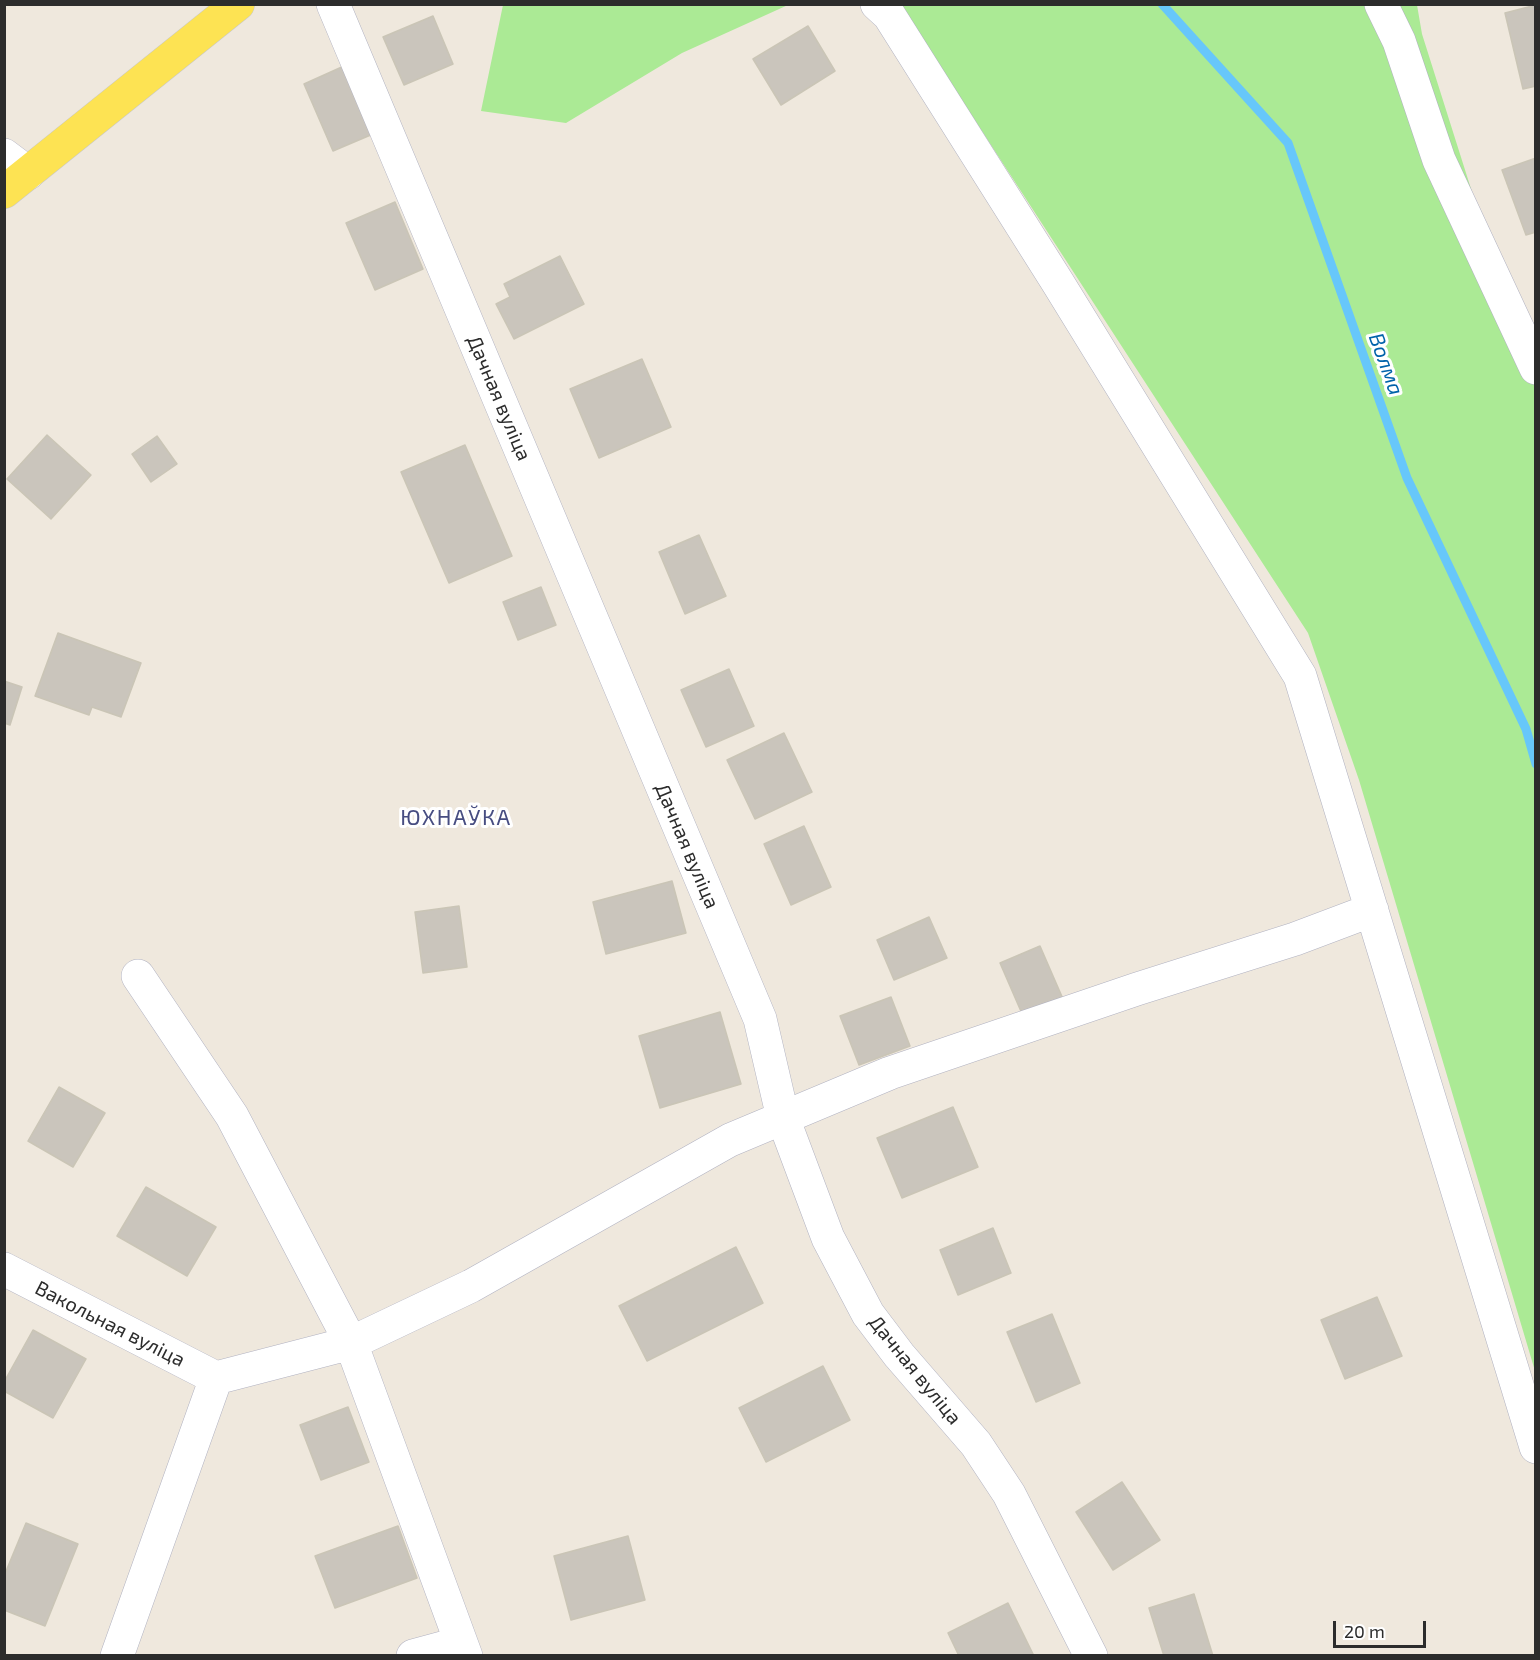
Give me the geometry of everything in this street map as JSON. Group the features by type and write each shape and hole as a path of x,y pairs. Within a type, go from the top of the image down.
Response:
{"main road":[{"path":"12,173 238,4"}],"street":[{"name":"Дачная вуліца","path":"333,4 760,1019 783,1118 828,1238 868,1314 899,1355 976,1444 1009,1494 1091,1656"},
{"path":"877,4 889,15 1002,194 1300,676 1536,1447"},
{"path":"1382,4 1399,41 1439,160 1536,368"},
{"path":"117,1656 216,1378 351,1343 471,1286 730,1140 890,1074 1137,989 1295,939 1372,910"},
{"path":"138,976 232,1116 351,1343 464,1649 413,1656"},
{"name":"Вакольная вуліца","path":"4,1269 216,1378"}],"green space":[{"path":"503,4 788,5 682,53 566,123 481,111"},
{"path":"900,5 1417,5 1422,34 1510,312 1535,373 1535,1371 1359,780 1308,633"}],"building":[{"path":"1536,5 1536,86 1523,89 1505,13"},
{"path":"433,16 453,64 404,85 383,37"},
{"path":"808,26 835,71 781,105 753,59"},
{"path":"344,66 373,134 333,151 304,84"},
{"path":"1536,158 1536,232 1526,235 1502,170"},
{"path":"395,202 423,269 375,290 346,223"},
{"path":"560,256 584,304 514,339 496,304 510,297 504,284"},
{"path":"642,359 671,427 599,458 570,389"},
{"path":"47,435 91,475 51,519 7,479"},
{"path":"157,436 177,464 151,482 132,454"},
{"path":"465,445 512,556 449,583 401,472"},
{"path":"699,535 726,596 685,614 659,552"},
{"path":"541,587 556,625 518,640 503,602"},
{"path":"58,633 141,663 121,717 92,707 89,715 35,696"},
{"path":"729,669 754,726 706,747 681,690"},
{"path":"4,681 22,687 10,725 4,723"},
{"path":"784,733 812,792 755,819 727,760"},
{"path":"804,826 831,887 791,905 764,844"},
{"path":"672,881 686,933 606,954 593,902"},
{"path":"459,906 467,967 423,973 415,912"},
{"path":"929,917 947,958 894,980 877,940"},
{"path":"1040,946 1063,999 1023,1016 1000,963"},
{"path":"891,997 910,1046 859,1065 840,1016"},
{"path":"720,1012 741,1084 660,1108 639,1036"},
{"path":"59,1087 105,1113 73,1167 28,1141"},
{"path":"953,1107 978,1167 902,1198 877,1138"},
{"path":"146,1187 216,1227 187,1276 117,1236"},
{"path":"993,1228 1011,1273 958,1295 940,1250"},
{"path":"736,1247 763,1303 647,1361 619,1306"},
{"path":"1377,1297 1402,1356 1345,1379 1321,1320"},
{"path":"1052,1314 1080,1383 1036,1402 1007,1332"},
{"path":"33,1330 86,1359 53,1418 4,1391 4,1382"},
{"path":"823,1366 850,1420 766,1462 739,1408"},
{"path":"348,1407 369,1462 321,1480 300,1425"},
{"path":"1122,1482 1160,1540 1113,1570 1076,1512"},
{"path":"26,1523 78,1544 45,1626 4,1610 4,1576"},
{"path":"398,1526 417,1578 335,1608 315,1556"},
{"path":"628,1536 645,1600 571,1620 554,1556"},
{"path":"1194,1594 1213,1656 1164,1656 1149,1608"},
{"path":"1008,1603 1034,1656 959,1656 948,1633"}],"waterway":[{"name":"Волма","path":"1162,4 1288,143 1407,478 1526,729 1536,764"}],"district":[{"name":"ЮХНАЎКА","path":"456,818"}]}
